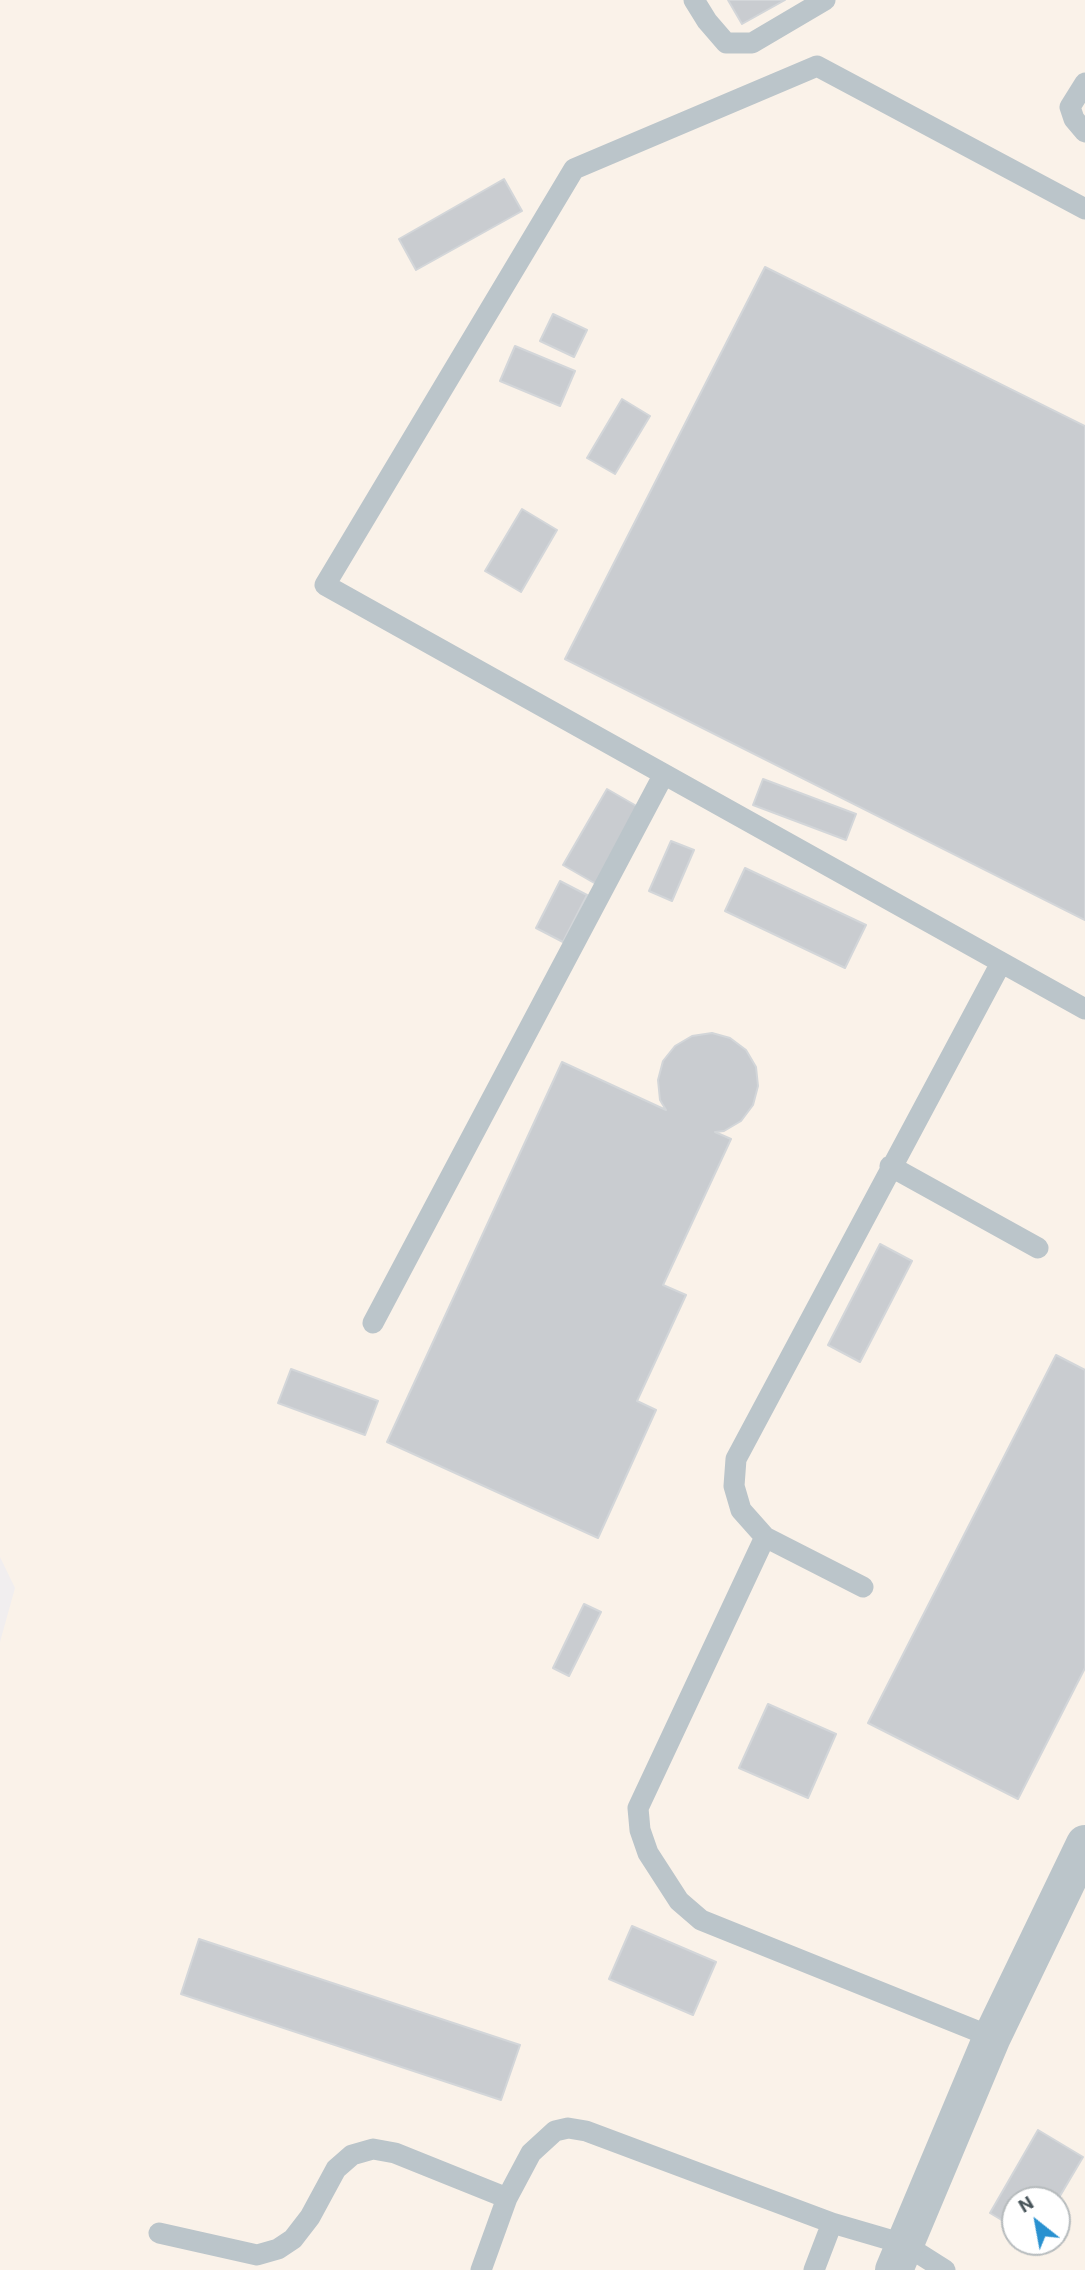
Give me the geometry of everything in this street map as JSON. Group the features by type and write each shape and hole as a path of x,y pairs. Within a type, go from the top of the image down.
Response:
{"street":[{"path":"899,2257 992,2037 1085,1844"}],"lane":[{"path":"695,0 707,21 726,43 752,43 825,0"},
{"path":"1085,209 817,66 573,169 325,585 1085,1009"},
{"path":"1085,82 1070,107 1073,119 1085,132"},
{"path":"373,1323 664,774"},
{"path":"863,1587 765,1537 741,1510 734,1486 736,1459 890,1166 1001,963"},
{"path":"890,1166 1038,1248"},
{"path":"765,1537 638,1808 640,1830 648,1853 679,1901 701,1920 992,2037"},
{"path":"481,2270 507,2197 531,2153 555,2131 568,2128 586,2132 831,2223 899,2257 945,2270"},
{"path":"159,2233 257,2255 278,2249 293,2239 310,2217 336,2169 352,2155 373,2150 395,2153 507,2197"},
{"path":"814,2270 831,2223"}],"shaded area":[{"path":"0,0 1085,0 1085,2270 0,2270 0,1642 15,1588 0,1557"}],"building":[{"path":"728,0 785,0 742,24"},
{"path":"504,179 522,211 416,270 399,239"},
{"path":"765,267 1085,426 1085,920 565,659"},
{"path":"553,314 587,330 574,357 540,341"},
{"path":"515,346 575,371 560,406 500,381"},
{"path":"622,399 650,416 615,474 587,458"},
{"path":"522,509 557,530 521,592 485,571"},
{"path":"763,779 856,814 846,840 753,805"},
{"path":"607,789 640,808 596,884 563,865"},
{"path":"671,841 694,850 672,901 649,891"},
{"path":"745,868 866,925 845,968 725,911"},
{"path":"560,881 587,895 563,942 536,928"},
{"path":"712,1033 730,1038 746,1050 756,1067 758,1086 753,1105 741,1121 724,1131 715,1132 731,1139 663,1285 686,1295 637,1401 656,1410 598,1538 387,1442 562,1062 666,1110 660,1100 658,1080 663,1061 675,1046 692,1036"},
{"path":"880,1244 912,1261 860,1362 828,1345"},
{"path":"1056,1355 1085,1370 1085,1668 1018,1799 868,1723"},
{"path":"291,1369 378,1401 365,1435 278,1403"},
{"path":"584,1604 601,1612 569,1676 553,1668"},
{"path":"768,1704 836,1734 808,1798 739,1768"},
{"path":"632,1926 716,1962 693,2015 609,1979"},
{"path":"199,1939 520,2045 501,2100 181,1994"},
{"path":"1038,2130 1083,2157 1066,2186 1006,2186"},
{"path":"1001,2194 1001,2220 990,2213"}]}
